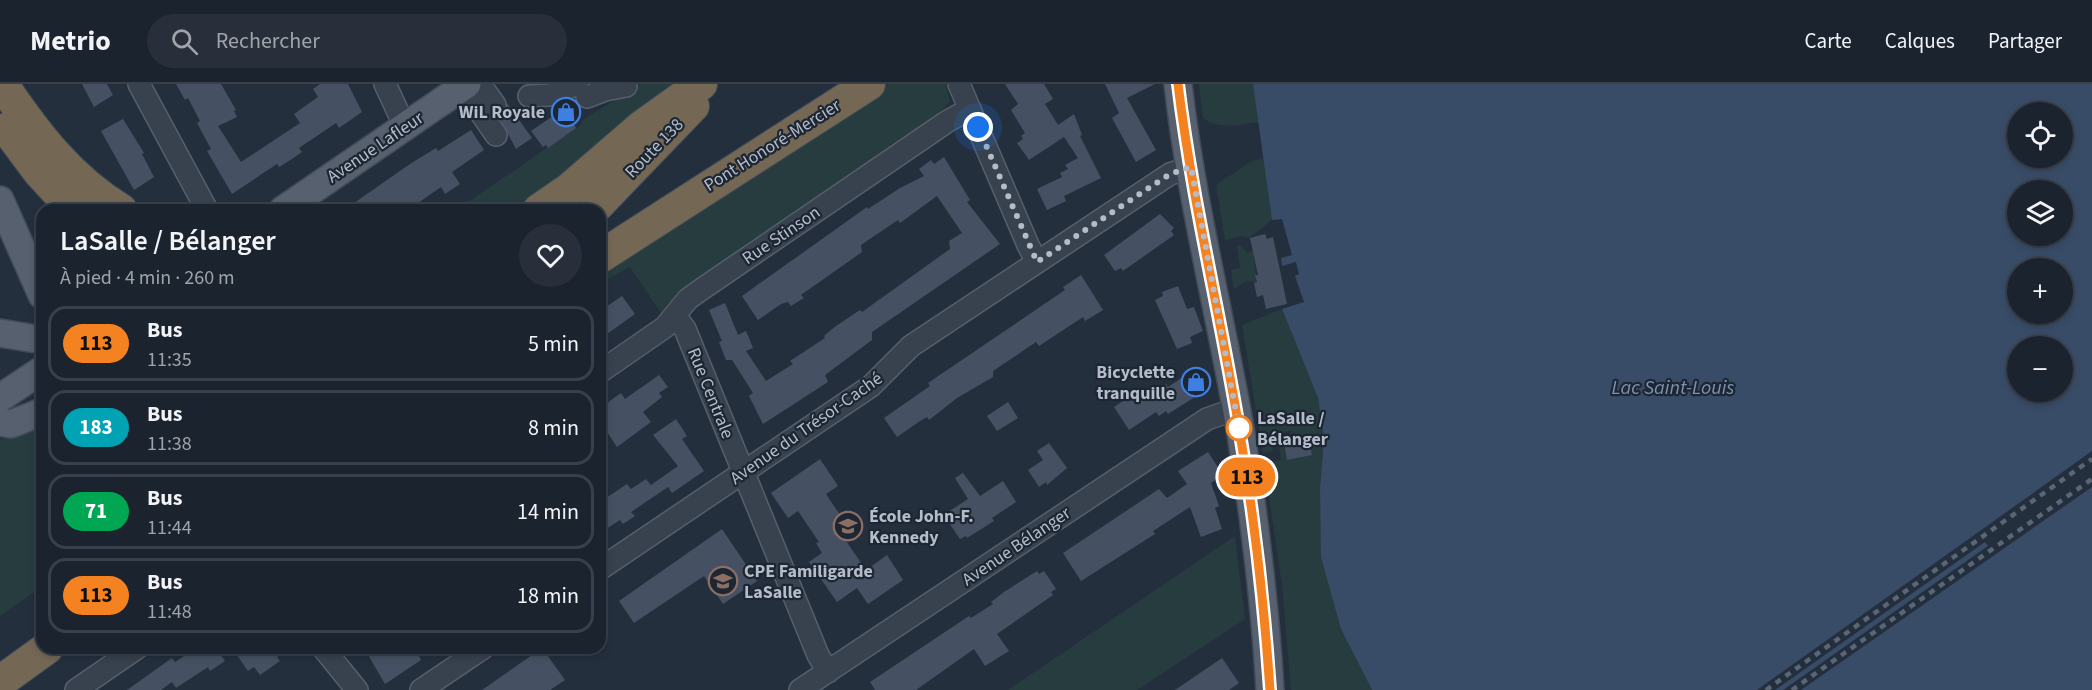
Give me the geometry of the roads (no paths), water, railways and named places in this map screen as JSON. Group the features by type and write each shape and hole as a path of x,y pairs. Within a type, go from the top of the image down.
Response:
{"highway":[{"path":"2,84 31,128 55,156 84,183 113,204"},
{"path":"548,204 568,190 641,127 701,84"},
{"name":"Route 138","path":"599,204 715,84"},
{"name":"Pont Honoré-Mercier","path":"676,206 868,84"},
{"path":"0,118 39,172 68,204"},
{"path":"606,239 676,206"},
{"path":"606,253 676,206"},
{"path":"0,656 36,630"},
{"path":"0,682 39,654"}],"main road":[{"path":"1178,84 1236,410 1257,549 1270,690"},
{"name":"Avenue Lafleur","path":"292,204 470,85"},
{"path":"0,200 36,281"},
{"path":"0,333 36,339"},
{"path":"0,398 36,374"},
{"path":"0,422 11,424 36,414"}],"street":[{"path":"140,84 204,204"},
{"path":"385,84 405,127"},
{"path":"959,84 1037,262"},
{"path":"470,85 495,105"},
{"path":"470,85 496,135"},
{"path":"529,96 584,93 626,86"},
{"name":"Rue Stinson","path":"606,368 665,327 688,299 702,289 948,121 970,109"},
{"name":"Avenue du Trésor-Caché","path":"606,565 871,386 911,346 1170,174 1191,167"},
{"name":"Rue Centrale","path":"675,316 685,329 818,655 828,672"},
{"name":"Avenue Bélanger","path":"800,690 1207,419 1236,410"},
{"path":"76,690 129,654"},
{"path":"328,654 357,690"},
{"path":"421,690 474,654"}],"water":[{"name":"Lac Saint-Louis","path":"1253,84 2092,84 2092,690 1372,690 1341,629 1321,557 1320,488 1324,438 1318,398 1282,309 1304,302 1295,276 1299,274 1296,262 1282,266 1281,258 1292,255 1282,219 1272,220"}],"railway":[{"path":"1766,690 2092,459"},
{"path":"1792,690 2092,479"}],"place":[{"name":"WiL Royale","path":"566,112"},
{"name":"Bicyclette tranquille","path":"1196,382"},
{"name":"LaSalle / Bélanger","path":"1239,428"},
{"name":"École John-F. Kennedy","path":"848,526"},
{"name":"CPE Familigarde LaSalle","path":"723,581"}]}
